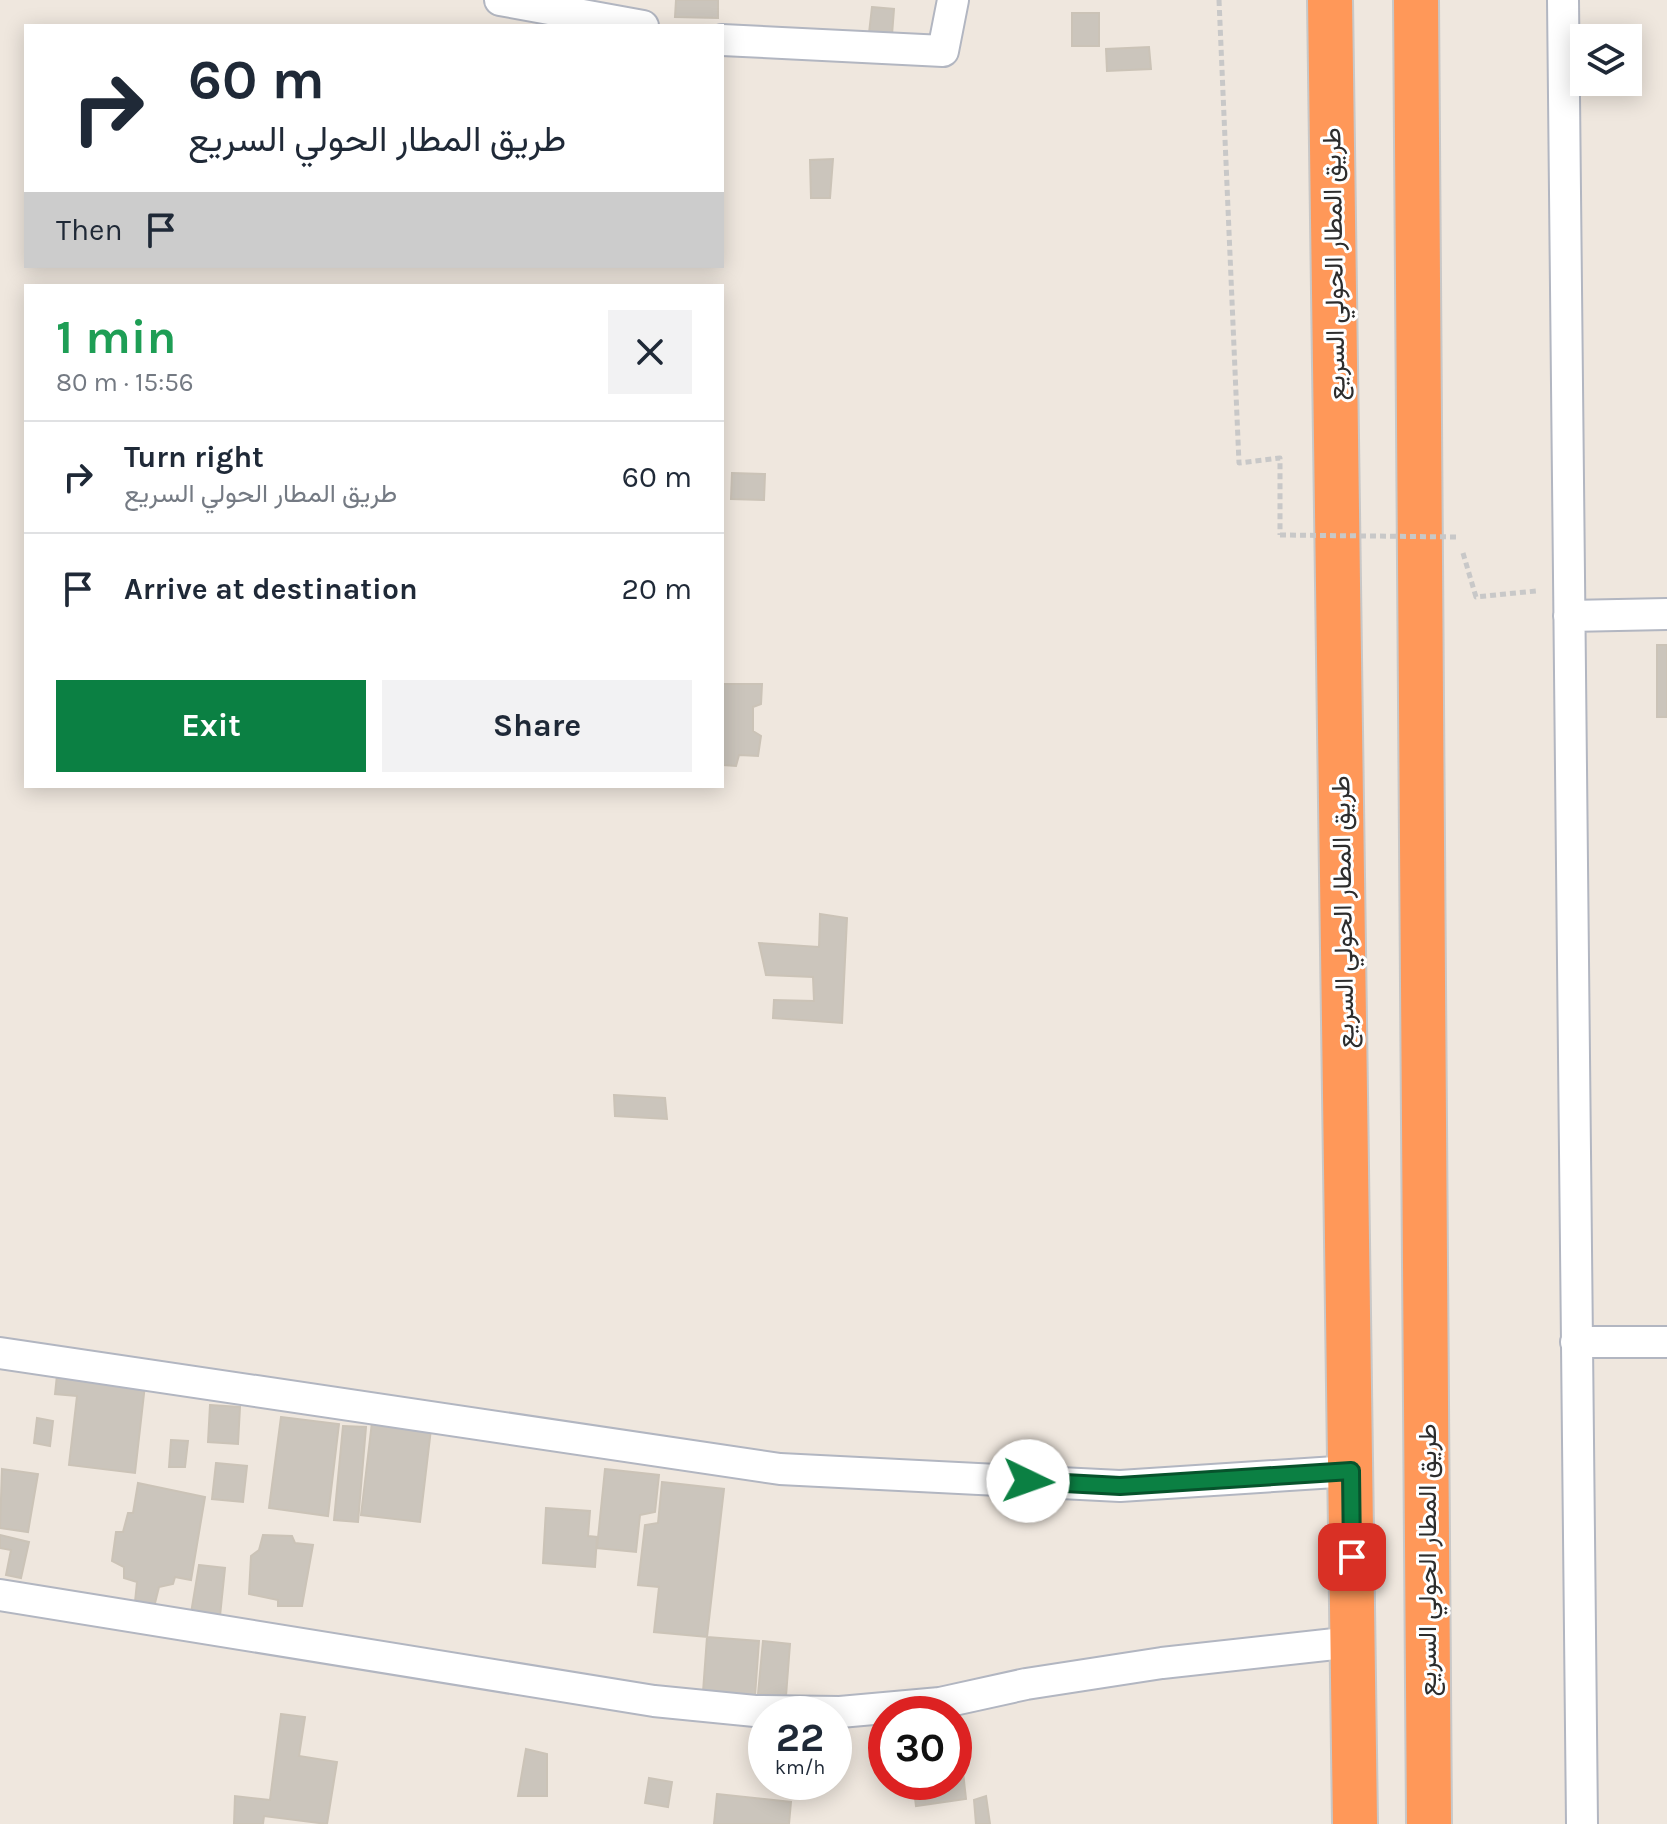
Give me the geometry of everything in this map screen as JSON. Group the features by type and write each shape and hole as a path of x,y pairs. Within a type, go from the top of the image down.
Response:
{"highway":[{"name":"طريق المطار الحولي السريع","path":"1330,0 1355,1824"},
{"name":"طريق المطار الحولي السريع","path":"1416,0 1429,1824"}],"street":[{"path":"500,0 632,24"},
{"path":"724,40 943,51 953,0"},
{"path":"1563,0 1582,1824"},
{"path":"1569,602 1667,614"},
{"path":"1576,1342 1667,1342"},
{"path":"0,1353 780,1469 1120,1486 1351,1471"},
{"path":"0,1595 654,1701 755,1711 840,1712 940,1703 1026,1684 1162,1663 1353,1642"}],"path":[{"path":"1219,0 1239,463 1280,458 1280,535 1458,537 1476,597 1569,602"}],"building":[{"path":"676,0 718,0 718,18 675,17"},
{"path":"872,7 894,9 892,35 869,33"},
{"path":"1072,13 1099,13 1099,46 1072,46"},
{"path":"1149,47 1151,69 1107,71 1106,49"},
{"path":"833,159 830,198 811,198 810,160"},
{"path":"732,473 765,474 764,500 731,499"},
{"path":"1657,645 1667,645 1667,717 1657,717"},
{"path":"724,684 762,684 761,704 753,707 753,731 761,736 758,756 739,755 736,766 724,765"},
{"path":"820,914 847,918 842,1023 773,1018 774,1000 814,1001 813,977 766,975 759,943 819,947"},
{"path":"614,1095 665,1098 667,1119 615,1116"},
{"path":"57,1375 145,1385 135,1473 69,1465 77,1396 55,1394"},
{"path":"210,1405 240,1407 238,1444 208,1442"},
{"path":"281,1417 339,1424 328,1516 269,1508"},
{"path":"37,1418 53,1421 50,1446 34,1443"},
{"path":"372,1422 431,1429 420,1522 361,1515"},
{"path":"343,1426 366,1427 358,1522 334,1520"},
{"path":"171,1440 188,1441 185,1467 169,1467"},
{"path":"216,1463 247,1466 243,1502 212,1499"},
{"path":"2,1469 38,1474 28,1532 0,1528"},
{"path":"605,1469 659,1475 655,1512 640,1515 636,1552 597,1548"},
{"path":"662,1482 724,1489 707,1637 654,1632 659,1587 638,1585 645,1525 658,1523"},
{"path":"138,1483 205,1497 191,1580 175,1577 173,1584 159,1587 154,1607 135,1602 137,1582 124,1578 124,1567 112,1561 116,1532 123,1532 128,1513 133,1513"},
{"path":"546,1508 590,1511 588,1536 597,1537 595,1567 543,1563"},
{"path":"0,1535 29,1542 21,1578 6,1575 11,1550 0,1548"},
{"path":"263,1535 292,1536 295,1543 313,1545 302,1606 278,1606 278,1600 249,1594 251,1556 259,1550"},
{"path":"199,1565 225,1568 220,1616 191,1613"},
{"path":"707,1637 759,1641 755,1696 703,1692"},
{"path":"763,1641 790,1644 786,1696 758,1694"},
{"path":"281,1714 305,1717 299,1756 337,1762 327,1824 264,1816 263,1824 234,1824 235,1796 270,1800"},
{"path":"526,1749 547,1754 547,1796 518,1796"},
{"path":"649,1778 672,1782 668,1807 645,1803"},
{"path":"717,1794 748,1797 748,1800 791,1802 789,1824 714,1824"},
{"path":"986,1796 990,1824 976,1824 974,1800"},
{"path":"915,1800 959,1800 916,1806"}],"route":[{"path":"1028,1481 1120,1486 1351,1471 1352,1557"}]}
